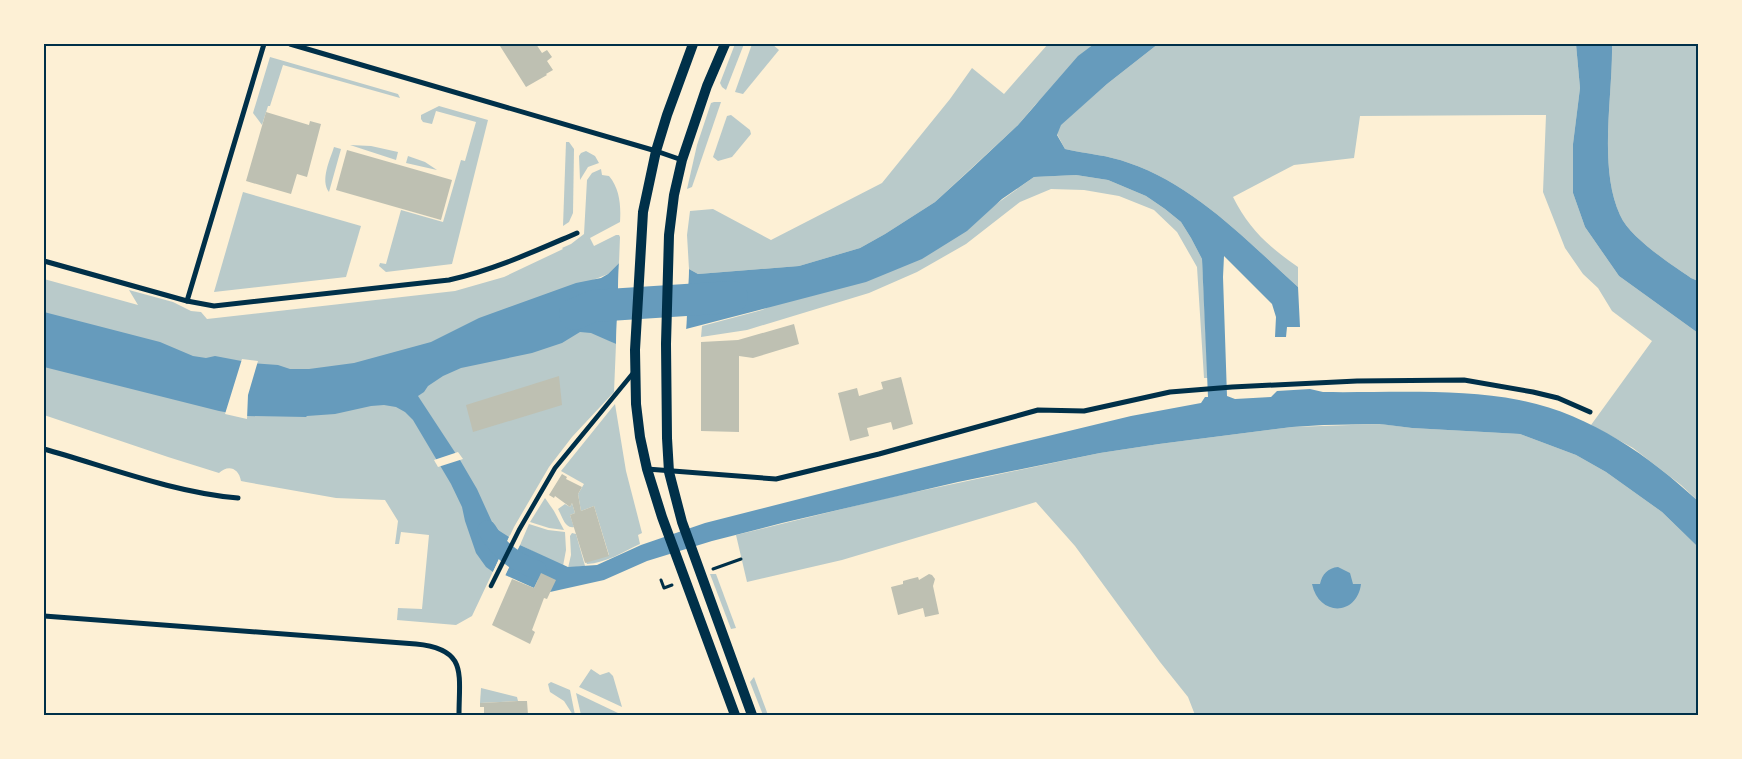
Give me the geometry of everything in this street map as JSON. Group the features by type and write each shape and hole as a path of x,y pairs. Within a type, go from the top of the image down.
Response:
{"main road":[{"path":"693,44 656,151 643,212 635,350 636,404 640,437 647,469 662,517 735,715"},
{"path":"725,44 707,86 682,160 674,195 669,236 666,344 667,438 669,472 682,522 752,715"}],"street":[{"path":"187,301 264,44"},
{"path":"290,44 682,160"},
{"path":"44,261 187,301 214,306 449,280 477,274 578,233"},
{"path":"492,586 519,530 555,468 635,372"},
{"path":"647,469 776,480 1038,410 1084,411 1170,392 1232,387 1356,381 1464,380 1550,396 1590,412"},
{"path":"44,449 171,486 238,498"},
{"path":"44,616 430,645 446,651 453,657 459,674 459,715"}],"path":[{"path":"708,572 741,559"},
{"path":"661,580 664,588 677,583"}],"shaded area":[{"path":"735,44 744,44 726,90 720,83"},
{"path":"752,44 772,44 779,50 743,94 735,92"},
{"path":"1048,44 1102,44 1035,105 1018,125 935,202 885,234 860,248 799,266 698,274 689,269 687,235 690,211 713,209 771,240 882,183 950,99 972,68 1004,94"},
{"path":"1158,44 1576,44 1580,88 1573,144 1573,193 1585,227 1619,276 1698,333 1698,501 1681,485 1633,448 1591,425 1652,341 1612,311 1598,288 1583,274 1565,248 1543,192 1546,115 1360,116 1354,158 1294,165 1233,197 1253,228 1278,252 1298,267 1298,287 1220,216 1176,186 1153,173 1121,160 1065,149 1057,134 1060,125 1107,84"},
{"path":"1612,44 1698,44 1698,281 1652,250 1632,233 1620,215 1613,196 1608,154"},
{"path":"270,57 398,94 400,98 283,65 262,125 253,113"},
{"path":"721,102 692,187 687,189 697,145 711,103"},
{"path":"439,106 488,120 452,264 386,272 379,266 380,263 386,264 401,210 443,222 461,160 465,161 476,122 436,111 432,124 423,122 421,115"},
{"path":"731,115 750,130 751,134 732,157 718,161 713,157 727,116"},
{"path":"566,142 569,142 574,149 573,213 569,222 563,226"},
{"path":"350,145 371,146 398,152 396,160"},
{"path":"334,147 341,149 329,192 325,182 328,164"},
{"path":"586,151 595,156 599,163 588,167 580,180 579,156"},
{"path":"408,156 425,162 437,170 406,163"},
{"path":"601,169 602,175 609,176 616,186 620,210 620,222 590,238 594,246 616,235 620,237 619,263 608,274 593,280 599,335 616,344 614,392 572,437 549,467 514,527 472,616 456,625 397,620 398,608 422,609 429,535 401,532 399,544 395,544 398,521 385,500 336,498 241,481 236,470 229,468 219,473 44,415 44,279 138,305 129,290 173,302 191,311 201,312 207,319 455,291 504,277 563,249 584,234 587,180 592,173"},
{"path":"1076,175 1108,180 1146,196 1181,222 1202,259 1208,378 1204,378 1197,267 1177,232 1154,210 1119,196 1084,190 1051,189 1020,202 966,244 917,272 869,293 747,330 701,337 702,326 762,310 992,207 1034,177"},
{"path":"243,192 361,226 346,277 214,292"},
{"path":"615,404 626,471 642,533 638,535 640,544 608,559 587,564 586,562 609,555 594,506 581,511 578,494 584,484 561,471"},
{"path":"1381,424 1412,428 1520,434 1576,455 1606,472 1662,512 1698,547 1698,715 1195,715 1188,697 1075,546 1036,502 842,560 747,582 736,535 887,498 1100,453 1292,427"},
{"path":"545,498 554,511 564,530 530,522"},
{"path":"572,503 575,513 570,515 574,527 568,526 558,509 565,504 570,507"},
{"path":"529,524 548,530 565,532 566,550 563,566 520,545"},
{"path":"572,533 576,534 585,566 568,568 571,555 570,536"},
{"path":"710,574 716,574 736,628 731,629"},
{"path":"591,669 600,675 609,672 613,676 622,707 579,687"},
{"path":"754,677 768,715 763,715 750,682"},
{"path":"551,682 570,690 575,715 573,715 564,701 550,692 548,684"},
{"path":"481,688 517,697 518,701 480,703"},
{"path":"576,693 618,713 612,715 581,715"}],"water":[{"path":"1094,44 1158,44 1107,84 1061,125 1057,135 1065,149 1121,160 1153,173 1176,186 1220,216 1298,287 1300,327 1287,327 1286,337 1275,337 1276,317 1272,304 1224,256 1227,396 1235,399 1271,397 1277,391 1310,389 1323,392 1447,392 1496,396 1544,406 1569,415 1616,438 1659,468 1698,501 1698,547 1662,512 1606,472 1576,455 1520,434 1412,428 1380,424 1324,425 1292,427 1100,453 958,482 712,541 647,561 604,580 550,592 541,574 534,588 505,575 520,545 568,567 597,565 641,545 705,523 1131,416 1201,403 1205,397 1208,397 1202,259 1191,238 1181,222 1146,196 1108,180 1076,175 1034,177 1002,199 967,231 922,259 866,282 686,329 689,269 698,274 799,266 860,248 935,202 1018,125 1078,56"},
{"path":"1576,44 1612,44 1608,154 1613,196 1620,215 1632,233 1662,258 1698,281 1698,333 1619,276 1585,227 1573,193 1573,144 1580,88"},
{"path":"619,263 616,344 591,333 580,332 562,343 532,353 461,368 443,376 428,386 418,396 460,460 477,489 492,522 498,530 509,537 493,572 486,567 476,553 462,507 451,484 413,420 396,407 384,405 371,406 335,414 306,417 247,416 219,411 44,367 44,312 160,342 193,356 206,358 215,356 252,363 278,365 290,369 309,369 354,363 431,342 479,318 576,283 601,278"},
{"path":"1338,567 1350,573 1353,584 1361,584 1358,595 1353,602 1346,607 1338,608 1330,607 1322,602 1316,595 1312,584 1320,584 1326,572"}],"pier":[{"path":"619,260 622,263 618,344 616,346"},
{"path":"689,267 686,332 684,330 685,300 687,269"},
{"path":"242,359 258,361 248,395 247,419 225,414"},
{"path":"458,452 463,459 438,467 434,460"},
{"path":"510,535 511,539 495,573 492,574"},
{"path":"519,542 521,542 504,578 503,574"}],"building":[{"path":"503,44 536,44 542,53 547,50 552,57 547,61 553,70 526,87 500,46"},
{"path":"266,112 309,125 310,121 321,124 307,177 297,174 291,194 246,181"},
{"path":"347,150 452,180 441,220 336,190"},
{"path":"794,324 799,344 753,358 739,356 739,432 701,431 701,342 738,340"},
{"path":"559,376 562,405 473,432 466,405"},
{"path":"901,377 913,424 893,430 891,422 867,428 869,436 850,441 838,393 857,388 859,396 883,389 881,382"},
{"path":"562,474 567,477 566,479 582,487 578,494 581,511 594,506 609,556 585,563 570,515 575,513 572,503 570,507 555,496 554,498 549,495"},
{"path":"541,573 556,580 547,599 544,598 532,630 535,632 530,644 492,625 512,579 534,588"},
{"path":"929,574 935,579 933,586 939,614 925,617 923,608 898,615 891,587 918,577 919,580"},
{"path":"527,701 528,715 484,715 484,707 480,707 480,703"}],"waterway":[{"path":"575,314 593,306 732,297"},
{"path":"487,530 496,543 508,554 537,570"}]}
